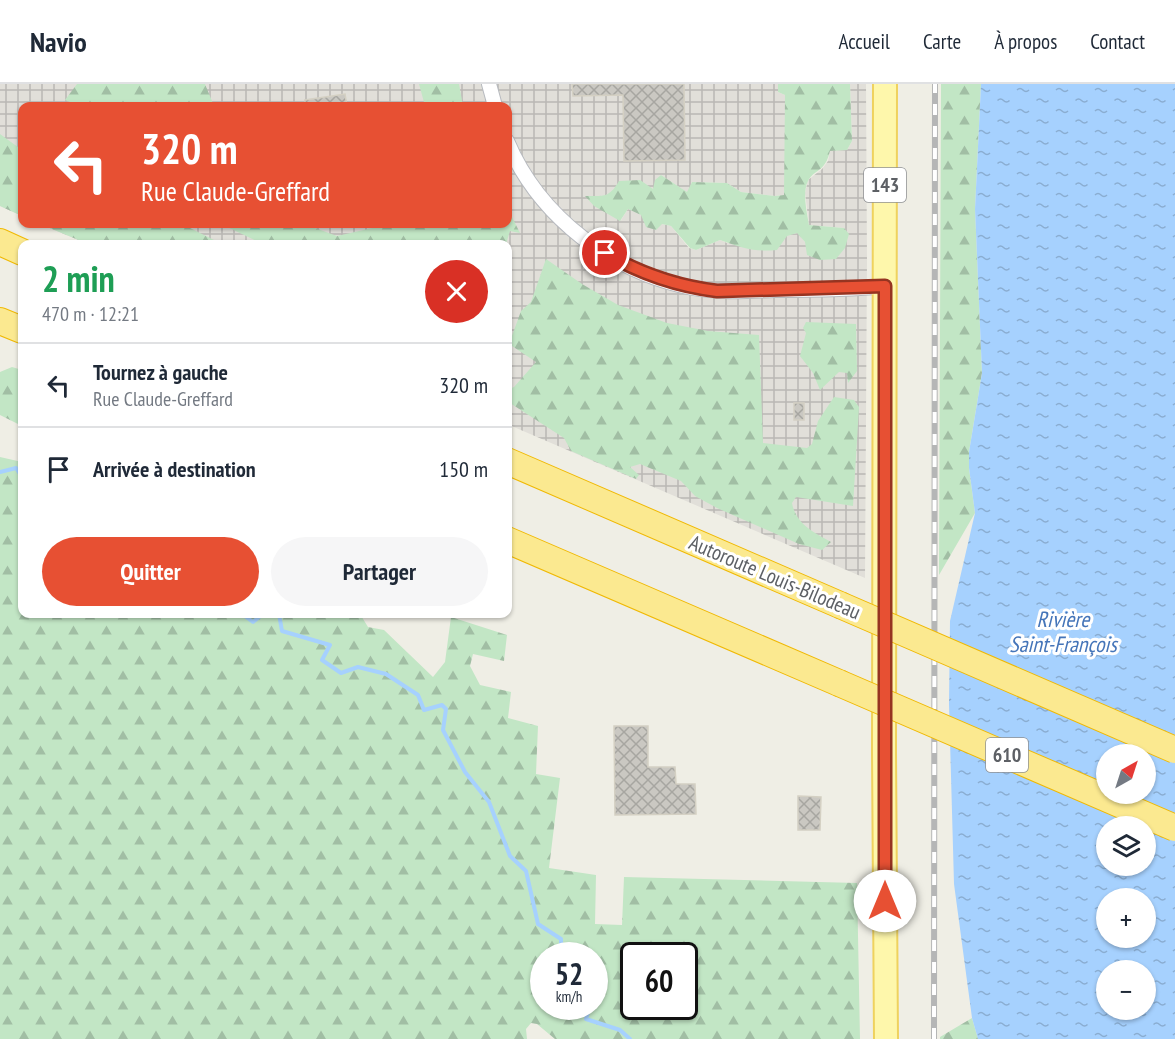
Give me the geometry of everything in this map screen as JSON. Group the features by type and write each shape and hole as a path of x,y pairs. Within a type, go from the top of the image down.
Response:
{"highway":[{"path":"0,242 18,250"},
{"path":"0,321 18,328"},
{"name":"Autoroute Louis-Bilodeau","path":"512,463 1175,750"},
{"name":"610","path":"512,542 1175,828"}],"main road":[{"name":"143","path":"885,84 886,1039"}],"street":[{"path":"489,84 494,102"},
{"path":"512,151 535,189 567,224 605,253 648,275 694,288 717,291 885,286"}],"shaded area":[{"path":"0,84 778,84 778,92 785,95 785,195 741,192 727,183 692,182 688,193 661,175 653,189 586,196 621,220 628,209 671,226 689,248 696,250 720,240 727,243 798,233 805,242 844,228 809,225 805,193 808,180 822,169 828,161 830,151 847,150 852,141 850,84 866,84 865,578 512,426 512,240 78,240 50,228 512,228 512,102 18,102 18,214 0,206"}],"green space":[{"path":"77,84 205,84 212,102 70,102 65,100"},
{"path":"419,84 459,84 462,102 424,102"},
{"path":"778,84 850,84 852,141 847,150 830,151 822,167 810,177 805,191 809,225 844,228 849,234 845,248 836,259 820,260 807,255 805,242 797,233 787,236 777,250 748,249 720,240 696,250 690,248 671,226 662,224 656,230 646,227 641,215 628,209 620,221 594,206 585,196 605,195 612,191 619,181 640,180 653,189 655,180 661,175 687,192 692,182 727,183 741,192 784,195 785,95 778,92"},
{"path":"941,84 981,84 975,209 982,373 969,452 975,513 939,575"},
{"path":"0,134 18,147 18,214 0,206"},
{"path":"512,217 520,233 510,231 507,240 255,240 229,228 315,228 337,236 372,228 512,228"},
{"path":"50,228 190,228 214,240 78,240"},
{"path":"546,259 618,305 667,323 708,331 759,335 763,443 807,448 812,444 818,421 834,397 854,400 859,407 853,506 796,497 792,503 801,522 831,542 822,550 799,544 717,508 695,496 681,481 640,464 630,467 639,475 636,479 571,451 564,438 512,404 512,388 536,362 512,346 512,336 521,311 531,302"},
{"path":"806,322 856,324 857,371 848,383 847,373 839,372 820,390 813,373 800,356 806,333 803,328"},
{"path":"12,367 18,369 18,424 0,415 0,372"},
{"path":"0,457 18,461 18,618 362,618 368,627 384,630 433,677 445,662 451,618 507,635 504,661 473,654 470,666 480,685 511,692 508,718 538,726 536,774 560,778 549,868 596,875 595,924 622,925 624,877 857,883 860,1039 555,1039 537,1024 531,1023 526,1029 527,1039 0,1039"},
{"path":"972,1018 978,1039 940,1039 940,1037"}],"water":[{"name":"Rivière Saint-François","path":"981,84 1175,84 1175,1039 978,1039 972,1018 954,884 949,704 950,621 975,513 969,452 982,373 975,209"}],"building":[{"path":"572,84 684,84 685,160 624,161 623,95 573,96"},
{"path":"345,94 346,102 305,102 305,100"},
{"path":"794,403 804,403 804,420 794,420"},
{"path":"614,726 648,726 648,767 675,767 676,784 695,784 696,814 615,815"},
{"path":"798,796 821,797 820,830 798,830"}],"waterway":[{"path":"0,472 16,468 18,471"},
{"path":"248,618 253,622 258,618"},
{"path":"280,618 282,631 330,645 322,660 341,673 358,667 386,674 418,695 424,710 442,705 446,709 443,730 465,772 489,802 510,856 526,871 538,924 561,939 561,942"},
{"path":"589,1020 620,1030 630,1039"}],"railway":[{"path":"934,1039 935,84"}],"route":[{"path":"605,253 626,265 670,283 717,291 846,289 885,286 885,901"}]}
